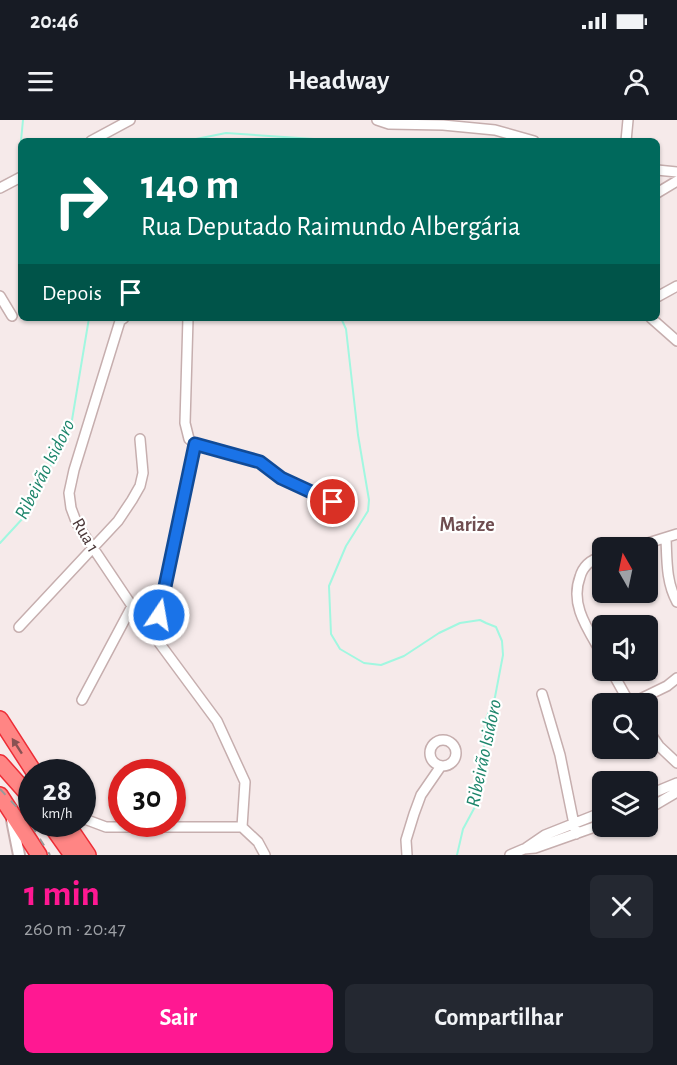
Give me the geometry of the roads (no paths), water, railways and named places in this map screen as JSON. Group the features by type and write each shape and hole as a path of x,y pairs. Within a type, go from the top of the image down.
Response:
{"highway":[{"path":"0,719 26,759"},
{"path":"0,763 18,783"},
{"path":"1,797 39,855"},
{"path":"59,837 72,855"},
{"path":"76,837 88,855"}],"street":[{"path":"377,120 389,123 495,130 523,138"},
{"path":"626,138 628,120"},
{"path":"96,138 125,122"},
{"path":"660,170 677,172"},
{"path":"0,188 18,178"},
{"path":"660,191 677,181"},
{"path":"660,295 677,286"},
{"path":"0,296 12,316"},
{"name":"Rua 1","path":"120,321 74,470 69,493 71,508 77,524 132,606 217,721 245,782 242,827"},
{"path":"188,321 185,423 189,439 195,444 260,462 281,478 333,502"},
{"path":"654,321 677,341"},
{"path":"19,627 118,521 132,500 140,486 143,473 140,439"},
{"path":"154,637 195,444"},
{"path":"658,540 677,534"},
{"path":"666,537 667,574 672,594 677,602"},
{"path":"592,561 580,574 576,588 577,604 592,636"},
{"path":"82,700 132,606"},
{"path":"653,693 677,678"},
{"path":"542,694 560,755 576,834"},
{"path":"658,745 677,763"},
{"path":"407,855 406,840 421,795 441,766"},
{"path":"658,791 677,783"},
{"path":"658,803 677,792"},
{"path":"11,814 20,855"},
{"path":"533,849 545,835 592,816"},
{"path":"96,823 105,827 242,827 258,842 265,855"},
{"path":"510,855 592,828"}],"waterway":[{"path":"21,138 23,120"},
{"name":"Ribeirão Isidoro","path":"201,138 226,133 300,138"},
{"name":"Ribeirão Isidoro","path":"0,543 24,517 71,426 88,321"},
{"name":"Ribeirão Isidoro","path":"342,321 346,329 358,435 369,500 368,511 346,546 329,586 331,634 340,649 364,663 381,665 404,656 439,633 460,623 480,620 496,627 502,641 503,655 495,697 486,719 483,737 485,758 477,803 463,829 457,855"}],"railway":[{"path":"0,789 27,818 50,855"}],"district":[{"name":"Marize","path":"467,524"}]}
